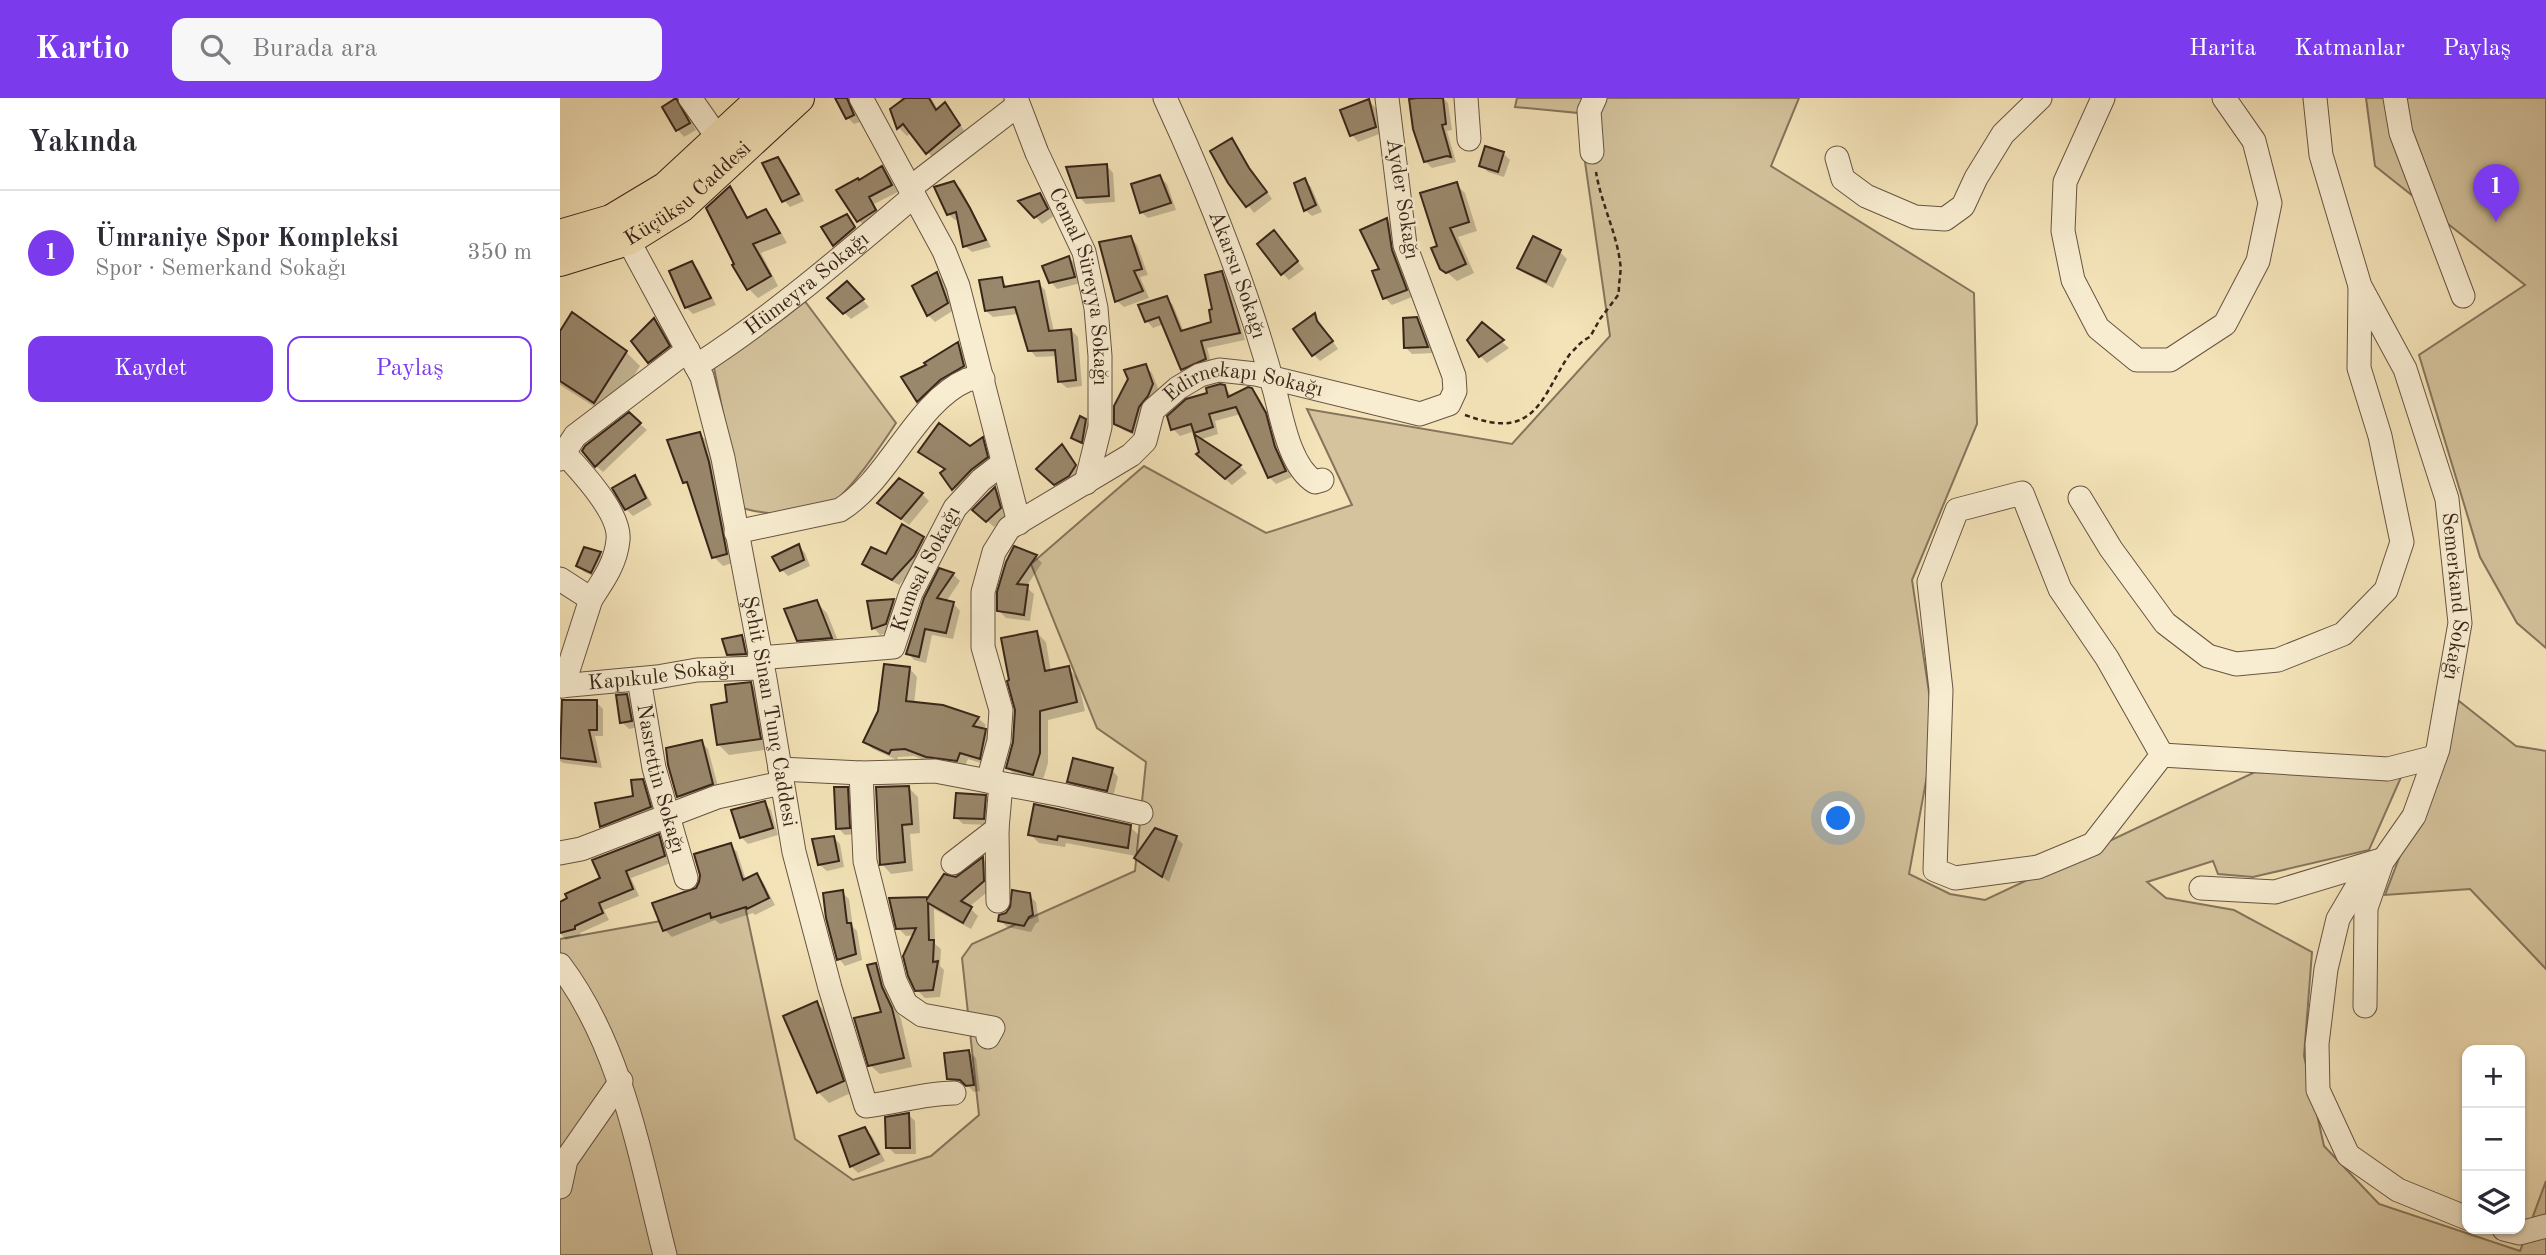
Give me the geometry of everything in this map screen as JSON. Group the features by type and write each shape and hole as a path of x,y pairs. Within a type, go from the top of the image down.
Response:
{"main road":[{"name":"Küçüksu Caddesi","path":"560,236 622,229 762,98"},
{"name":"Küçüksu Caddesi","path":"560,261 622,229 681,207 799,98"}],"street":[{"path":"690,98 718,138"},
{"path":"861,98 944,251 958,286 1018,523"},
{"name":"Akarsu Sokağı","path":"1165,98 1202,178 1263,344 1285,430 1297,462 1306,477 1315,482 1322,480"},
{"name":"Ayder Sokağı","path":"1387,98 1405,245 1454,376 1455,391 1449,404"},
{"path":"1465,98 1469,139"},
{"path":"1592,152 1589,111 1595,98"},
{"path":"1837,158 1843,179 1866,196 1915,217 1945,219 1963,206 1976,178 2003,134 2040,98"},
{"path":"2103,98 2065,182 2063,231 2073,280 2098,328 2137,360 2170,360 2225,324 2258,261 2270,203 2254,141 2224,98"},
{"name":"Semerkand Sokağı","path":"2315,98 2321,155 2360,286 2405,369 2447,499 2460,623 2438,749 2414,816 2384,859 2358,885 2338,919 2326,969 2317,1044 2318,1090 2348,1155 2398,1190 2462,1216"},
{"path":"2395,98 2401,133 2463,296"},
{"name":"Hümeyra Sokağı","path":"562,456 575,436 692,358 731,344 820,275 1017,101"},
{"name":"Cemal Süreyya Sokağı","path":"1017,101 1037,153 1084,252 1096,308 1100,356 1100,428 1086,483"},
{"name":"Şehit Sinan Tunç Caddesi","path":"622,229 702,377 723,458 794,852 853,1068 866,1106 916,1098 929,1093 954,1093"},
{"path":"2080,498 2111,549 2165,623 2208,656 2236,664 2278,660 2343,634 2386,590 2402,542 2380,436 2359,368 2360,286"},
{"name":"Edirnekapı Sokağı","path":"998,901 994,783 1001,710 983,647 983,592 994,552 1009,528 1131,455 1146,441 1153,410 1178,388 1199,375 1219,370 1271,378 1420,414 1449,404"},
{"path":"736,532 840,510 847,506 874,480 922,418 942,398 969,379 983,379"},
{"path":"562,456 589,480 610,512 619,538 610,571 591,599 562,686"},
{"name":"Kumsal Sokağı","path":"760,663 893,646 911,593 955,508 981,480 1003,463"},
{"path":"2022,493 2060,589 2107,658 2162,755 2093,845 2038,867 1955,878 1935,870 1941,690 1929,582 1957,510 2022,493"},
{"path":"560,579 591,599"},
{"name":"Kapıkule Sokağı","path":"562,686 760,663"},
{"name":"Nasrettin Sokağı","path":"639,679 654,768 686,878"},
{"path":"2162,755 2388,769 2435,757"},
{"path":"560,853 581,849 781,776 935,771 1141,813"},
{"path":"861,773 865,862 895,981 906,1004 922,1015 993,1028 988,1037"},
{"path":"953,863 997,829"},
{"path":"2201,888 2275,892 2384,859"},
{"path":"2365,1006 2366,908 2384,859"},
{"path":"560,965 575,985 621,1081 665,1255"},
{"path":"560,1187 566,1160 621,1081"},
{"path":"2525,1232 2546,1226"}],"path":[{"path":"1449,404 1462,414 1497,425 1521,422 1545,398 1559,368 1581,341 1590,337 1619,294 1621,265 1614,234 1599,193 1592,152"}],"shaded area":[{"path":"1517,98 1799,98 1771,166 1974,293 1977,424 1912,580 1935,732 1909,874 1950,894 1985,900 2255,772 2402,775 2369,850 2253,877 2218,874 2213,861 2147,882 2166,898 2234,910 2312,952 2304,1056 2324,1146 2379,1204 2462,1232 2462,1234 2520,1251 2546,1181 2546,1255 560,1255 560,939 745,906 795,1139 853,1180 931,1156 979,1115 962,958 972,944 1135,871 1146,762 1097,728 1031,564 1144,466 1266,533 1352,505 1307,409 1512,444 1610,336 1578,113 1515,107"},
{"path":"2366,98 2546,98 2546,648 2517,623 2480,557 2419,355 2525,285 2375,166"},
{"path":"804,300 896,423 845,492 827,506 807,512 784,514 742,508 714,368"},
{"path":"2459,701 2516,746 2546,751 2546,969 2470,889 2385,895"}],"building":[{"path":"676,98 690,123 676,131 662,107"},
{"path":"835,98 847,98 854,115 846,119"},
{"path":"905,98 929,98 936,110 945,102 960,125 926,154 903,124 897,129 890,109"},
{"path":"1443,98 1446,124 1442,125 1451,157 1424,162 1413,129 1409,99"},
{"path":"1369,99 1376,127 1350,136 1340,110"},
{"path":"1232,138 1267,192 1246,207 1228,183 1210,151"},
{"path":"1485,146 1504,152 1498,172 1479,166"},
{"path":"778,157 799,194 782,202 762,163"},
{"path":"1107,164 1109,196 1077,198 1066,167"},
{"path":"882,166 892,185 869,197 876,210 857,222 836,190"},
{"path":"1160,175 1171,203 1140,213 1131,184"},
{"path":"1305,178 1316,205 1304,211 1294,183"},
{"path":"954,181 986,240 963,247 956,212 947,215 934,187"},
{"path":"1457,182 1469,222 1450,228 1466,264 1446,273 1440,269 1431,248 1437,246 1420,193"},
{"path":"730,186 747,218 766,209 780,233 753,244 771,276 747,290 732,265 734,264 706,208"},
{"path":"1040,193 1048,209 1034,218 1018,201"},
{"path":"847,214 855,227 833,246 821,227"},
{"path":"1387,218 1392,250 1407,290 1383,299 1372,271 1379,269 1360,230"},
{"path":"1274,230 1298,261 1281,275 1257,244"},
{"path":"1131,236 1142,269 1134,271 1143,291 1115,302 1099,242"},
{"path":"1533,236 1561,250 1546,282 1517,268"},
{"path":"1069,256 1075,277 1049,283 1042,266"},
{"path":"692,261 711,298 685,308 669,271"},
{"path":"1222,271 1240,333 1201,341 1206,359 1181,370 1159,317 1145,322 1138,305 1167,296 1181,331 1211,322 1209,310 1212,309 1205,275"},
{"path":"937,272 948,303 927,316 912,286"},
{"path":"1002,277 1004,287 1039,281 1049,331 1071,329 1076,380 1058,382 1055,350 1028,351 1015,307 985,311 979,280"},
{"path":"847,281 864,299 843,314 827,298"},
{"path":"572,312 627,351 594,403 560,381 560,331"},
{"path":"1315,313 1317,321 1333,341 1312,356 1293,329"},
{"path":"1417,317 1428,347 1404,348 1403,318"},
{"path":"654,318 670,346 648,363 631,341"},
{"path":"1482,322 1504,340 1479,357 1467,340"},
{"path":"958,342 964,366 940,380 917,402 901,377 926,365 924,363"},
{"path":"1146,364 1153,384 1139,407 1132,432 1114,424 1114,406 1128,379 1124,370"},
{"path":"1225,385 1228,397 1248,387 1252,388 1266,413 1275,447 1286,471 1268,478 1236,407 1209,414 1213,427 1194,433 1191,424 1171,430 1167,416 1186,399 1207,393 1206,388"},
{"path":"629,412 641,423 595,467 582,451 585,446"},
{"path":"1080,416 1086,419 1082,443 1071,438"},
{"path":"939,423 970,446 983,437 988,457 952,490 940,473 945,469 918,452"},
{"path":"700,432 709,462 727,554 712,558 687,482 683,483 667,440"},
{"path":"1194,434 1241,465 1225,479 1196,454 1199,452"},
{"path":"1062,444 1076,465 1069,476 1054,485 1036,469"},
{"path":"635,475 646,498 625,510 612,488"},
{"path":"899,478 923,493 901,519 877,503"},
{"path":"995,487 1001,508 986,522 972,510"},
{"path":"902,524 924,537 914,556 892,580 862,564 871,547 886,554"},
{"path":"799,544 804,560 780,571 772,557"},
{"path":"1014,546 1037,555 1017,584 1028,585 1024,615 997,611 997,592"},
{"path":"584,547 601,552 591,573 576,566"},
{"path":"939,568 954,573 937,598 954,602 946,633 925,629 919,657 906,654 924,598"},
{"path":"894,599 886,624 872,629 867,601"},
{"path":"817,600 832,638 797,641 784,609"},
{"path":"1037,631 1045,671 1069,666 1077,702 1040,711 1040,753 1033,775 1006,768 1013,742 1015,710 1007,681 1009,680 1001,638"},
{"path":"742,635 746,654 727,655 722,639"},
{"path":"884,664 910,667 906,701 943,705 979,717 973,726 986,729 980,759 960,753 957,761 926,757 905,749 891,750 889,754 863,742 878,711"},
{"path":"751,682 761,739 717,745 711,705 727,702 725,685"},
{"path":"627,694 632,721 620,723 616,695"},
{"path":"562,700 597,700 597,730 589,730 596,762 560,758"},
{"path":"702,740 713,784 677,797 666,748"},
{"path":"1073,758 1113,768 1107,791 1067,782"},
{"path":"643,779 651,807 600,827 595,803 633,796 631,780"},
{"path":"909,786 912,824 902,825 905,862 880,865 876,787"},
{"path":"834,787 848,787 850,828 836,829"},
{"path":"956,793 986,795 984,819 954,818"},
{"path":"765,801 773,828 740,838 731,810"},
{"path":"1034,804 1131,825 1128,848 1058,836 1057,840 1028,835"},
{"path":"1155,828 1177,836 1162,877 1134,858"},
{"path":"659,834 665,856 626,871 633,889 599,903 603,913 575,926 575,929 560,933 560,902 567,898 565,894 600,878 592,860"},
{"path":"834,836 839,861 818,865 812,839"},
{"path":"731,843 743,880 757,873 769,898 747,909 746,907 711,918 710,913 663,931 652,903 696,888 700,875 694,854"},
{"path":"983,857 984,881 961,901 972,907 963,923 928,903 929,940 934,940 933,962 938,961 933,990 915,991 903,956 916,928 896,929 889,898 927,899 944,874 956,877"},
{"path":"843,890 847,923 851,923 856,954 837,960 826,918 823,893"},
{"path":"1012,890 1030,893 1033,915 1024,926 998,921 999,915 1006,913 1010,907"},
{"path":"876,963 882,987 892,1008 904,1058 868,1066 854,1018 881,1012 867,965"},
{"path":"817,1001 844,1081 817,1093 783,1016"},
{"path":"969,1050 974,1085 966,1086 960,1080 947,1079 944,1053"},
{"path":"909,1113 910,1148 886,1148 885,1117"},
{"path":"865,1127 879,1154 850,1167 839,1136"}],"place":[{"name":"Ümraniye Spor Kompleksi","path":"2496,222"}]}
